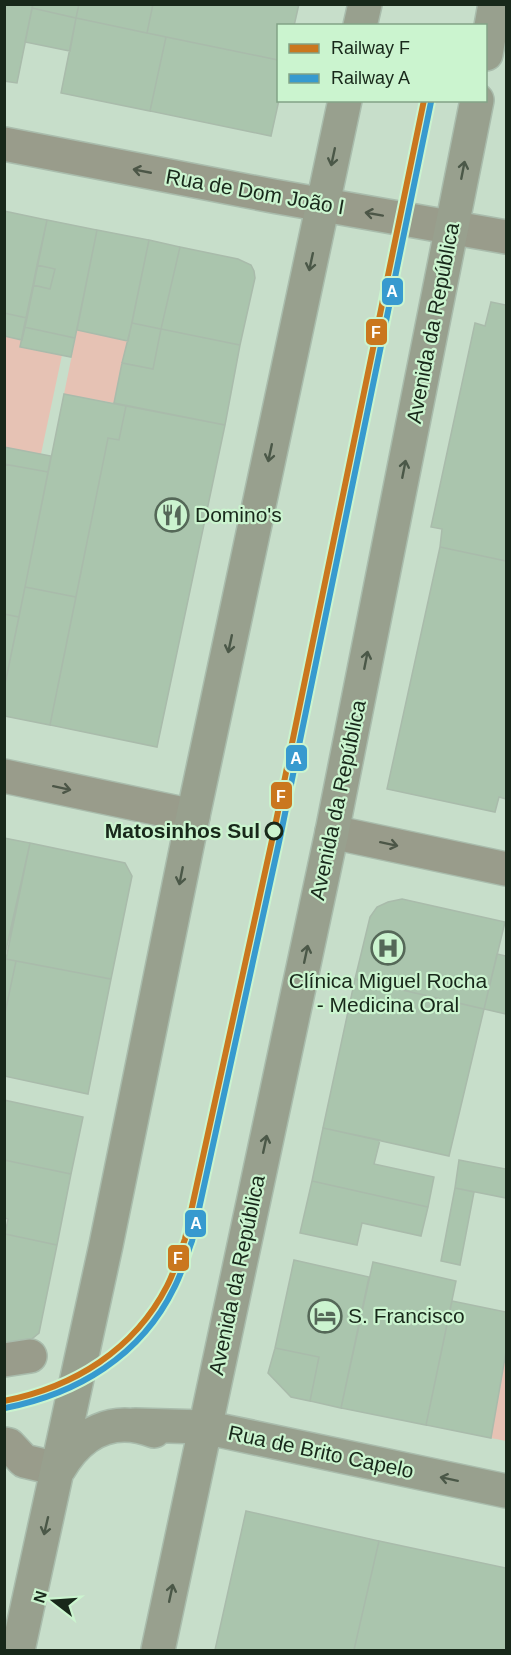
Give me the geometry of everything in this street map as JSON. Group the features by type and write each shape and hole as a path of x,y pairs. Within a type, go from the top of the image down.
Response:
{"main road":[{"path":"360,24 365,4"},
{"path":"487,48 495,4"},
{"name":"Avenida da República","path":"18,1650 345,102"},
{"name":"Avenida da República","path":"158,1650 332,832 477,102"},
{"name":"Avenida da República","path":"58,1469 67,1454 94,1432 113,1426 135,1425 167,1438 177,1445 190,1469 192,1497"},
{"name":"Rua de Brito Capelo","path":"135,1425 204,1427 507,1491"}],"street":[{"name":"Rua de Dom João I","path":"4,144 323,205 507,237"},
{"path":"4,776 193,816"},
{"path":"332,832 507,869"},
{"path":"4,1444 9,1445 24,1461 58,1469"}],"shaded area":[{"path":"77,330 128,341 114,403 64,394"},
{"path":"4,336 22,340 21,347 62,355 41,454 5,447"},
{"path":"506,1352 506,1441 491,1438"}],"building":[{"path":"4,4 33,4 17,83 4,81"},
{"path":"33,4 79,4 76,18 32,8"},
{"path":"79,4 153,4 147,33 76,18"},
{"path":"153,4 299,4 294,24 277,24 277,60 147,33"},
{"path":"32,8 76,18 70,51 25,42"},
{"path":"76,18 166,37 150,111 61,93"},
{"path":"166,37 277,60 279,102 271,136 150,111"},
{"path":"4,211 47,220 27,318 4,313"},
{"path":"47,220 97,230 75,338 24,327 33,285 50,289 55,269 37,265"},
{"path":"97,230 149,240 128,341 77,330"},
{"path":"149,240 180,247 161,329 132,323"},
{"path":"180,247 238,259 251,265 255,278 240,345 161,329"},
{"path":"37,265 55,269 50,289 33,285"},
{"path":"491,302 506,305 506,561 440,547 442,529 431,527 475,323 485,326"},
{"path":"4,313 27,318 22,340 4,336"},
{"path":"132,323 161,329 153,369 122,363"},
{"path":"24,327 75,338 71,357 20,347"},
{"path":"161,329 240,345 225,425 114,403 122,363 153,369"},
{"path":"64,394 126,406 119,440 108,438 76,597 25,587"},
{"path":"126,406 225,425 157,747 50,725 108,438 119,440"},
{"path":"4,447 51,456 48,472 4,464"},
{"path":"4,464 48,472 19,617 4,614"},
{"path":"440,547 506,561 506,799 499,797 495,812 387,789"},
{"path":"25,587 76,597 50,725 4,716 4,689"},
{"path":"4,614 19,617 4,689"},
{"path":"4,838 30,843 4,959"},
{"path":"30,843 125,863 132,876 111,979 6,959"},
{"path":"402,899 505,922 484,1009 355,979 370,917 377,907"},
{"path":"497,954 506,956 506,1014 484,1009"},
{"path":"6,959 16,961 4,1018 4,964"},
{"path":"16,961 111,979 88,1094 4,1076 4,1018"},
{"path":"355,979 484,1009 449,1156 323,1128"},
{"path":"4,1100 83,1117 71,1174 4,1160"},
{"path":"323,1128 380,1140 374,1164 434,1177 428,1207 312,1181"},
{"path":"4,1160 71,1174 57,1245 5,1234 8,1219 4,1218"},
{"path":"459,1160 506,1169 506,1198 455,1188"},
{"path":"312,1181 428,1207 421,1236 362,1223 357,1245 300,1233"},
{"path":"455,1188 474,1192 460,1265 441,1261"},
{"path":"5,1234 57,1245 39,1333 22,1347 4,1343"},
{"path":"294,1260 369,1277 341,1408 310,1401 319,1357 275,1348"},
{"path":"373,1262 456,1281 426,1425 341,1408"},
{"path":"452,1301 506,1312 506,1352 491,1438 426,1425"},
{"path":"275,1348 319,1357 310,1401 291,1397 268,1373"},
{"path":"246,1511 379,1541 354,1650 215,1650"},
{"path":"379,1541 506,1568 506,1650 354,1650"}],"rail line":[{"name":"F","path":"4,1401 30,1395 78,1375 119,1347 153,1309 170,1280 185,1239 274,831 424,102"},
{"name":"A","path":"5,1408 32,1402 81,1382 125,1352 160,1312 182,1271 192,1241 281,833 431,102"}],"place":[{"name":"Domino's","path":"172,515"},
{"name":"Matosinhos Sul","path":"274,831"},
{"name":"Clínica Miguel Rocha - Medicina Oral","path":"388,948"},
{"name":"S. Francisco","path":"325,1316"}]}
